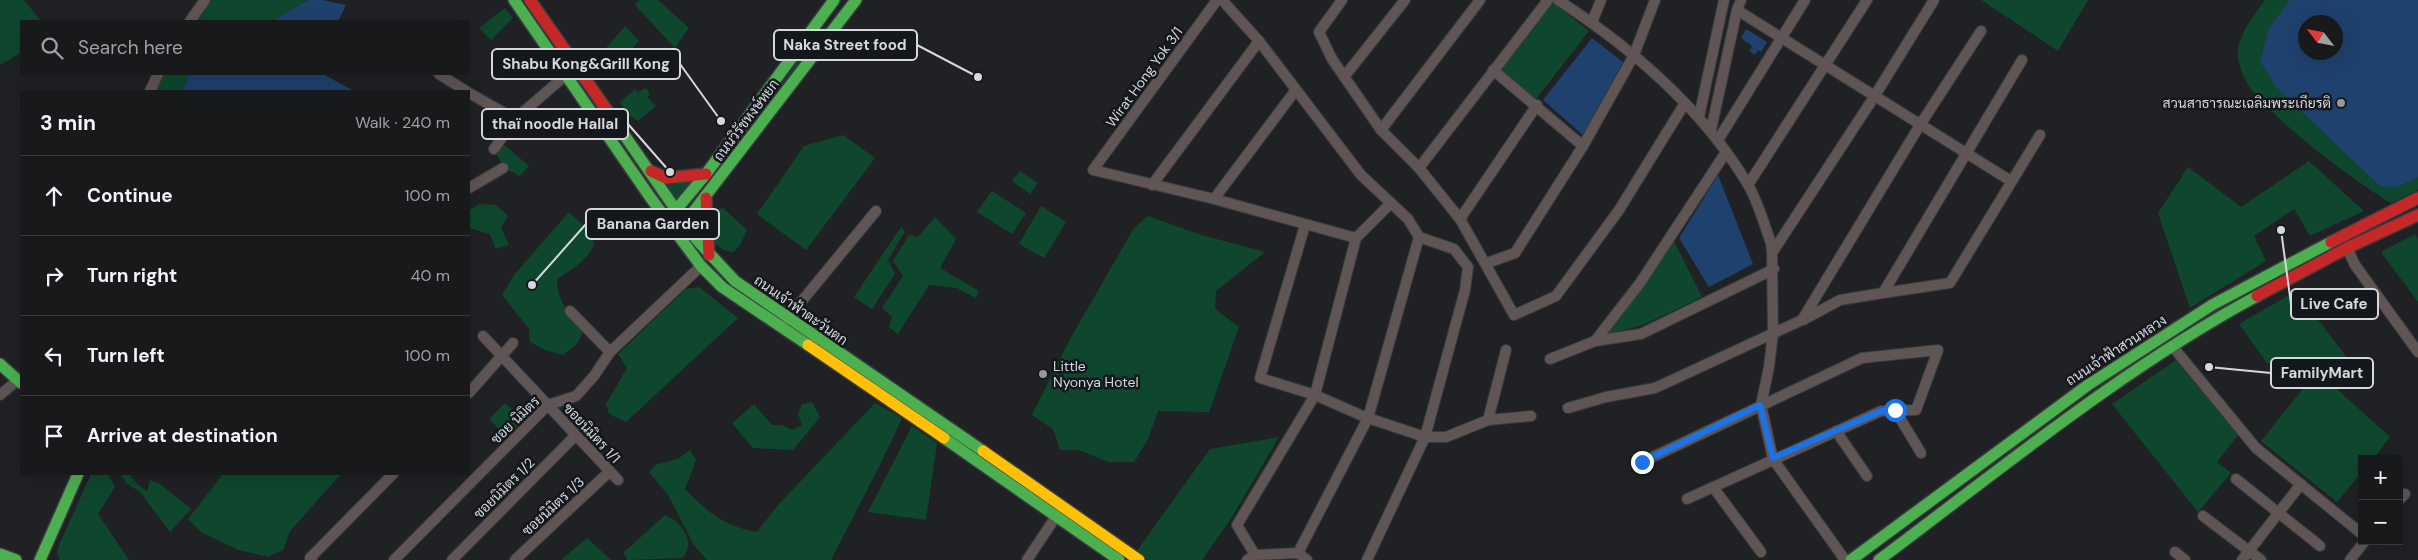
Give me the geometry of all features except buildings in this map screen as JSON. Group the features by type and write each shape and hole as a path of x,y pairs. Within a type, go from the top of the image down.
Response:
{"main road":[{"name":"ถนนเจ้าฟ้าตะวันตก","path":"514,0 677,233 701,266 722,287 744,304 1057,515 1119,560"},
{"name":"ถนนเจ้าฟ้าตะวันตก","path":"530,0 709,255 748,292 1031,483 1138,560"},
{"name":"ถนนวิรัชหงษ์หยก","path":"677,233 706,198 856,0"},
{"path":"831,5 842,19"},
{"name":"ถนนวิรัชหงษ์หยก","path":"668,220 706,174 831,5"},
{"path":"645,165 654,173 666,178 706,174"},
{"path":"706,198 709,255"},
{"name":"ถนนเจ้าฟ้าสวนหลวง","path":"1851,560 2088,385 2212,305 2339,237 2418,198"},
{"name":"ถนนเจ้าฟ้าสวนหลวง","path":"1879,560 2092,400 2226,313 2347,248 2418,215"},
{"path":"0,364 19,381"},
{"path":"40,560 78,475"},
{"path":"1932,500 1941,513"},
{"path":"0,554 16,560"}],"street":[{"path":"191,20 205,0"},
{"name":"Wirat Hong Yok 3/1","path":"1152,185 1092,170 1217,0"},
{"path":"1222,0 1259,41 1295,91 1361,175 1408,219 1419,237 1454,249 1468,267 1465,290 1425,436 1367,560"},
{"path":"1342,0 1319,32 1332,60 1381,130 1419,168 1460,218 1487,263 1514,315 1556,296 1619,210 1685,103"},
{"path":"1344,77 1405,0"},
{"path":"1381,130 1480,0"},
{"path":"1419,168 1548,0"},
{"path":"1558,0 1592,22 1634,55 1699,116 1711,130 1748,185 1771,243 1774,269 1773,332 1769,366 1760,405 1773,458 1845,560"},
{"path":"1592,22 1601,0"},
{"path":"1487,263 1516,253 1583,146 1634,55 1655,0"},
{"path":"1699,116 1724,0"},
{"path":"1718,140 1805,0"},
{"path":"1748,185 1867,0"},
{"path":"1772,253 1874,97 1934,0"},
{"path":"1711,130 1739,5 1781,38 2011,181"},
{"path":"1802,320 1920,125 1981,31"},
{"path":"1259,41 1152,185 1214,199 1356,238"},
{"path":"1883,293 1968,154 2022,60"},
{"path":"1493,70 1583,146"},
{"path":"494,149 516,119 566,74"},
{"path":"150,90 158,75"},
{"path":"441,75 464,90"},
{"path":"1214,199 1295,91"},
{"path":"470,94 516,119"},
{"path":"1460,218 1537,106"},
{"path":"1568,408 1606,397 1655,388 1802,320 1840,300 1950,283 2040,135"},
{"path":"1595,341 1640,283 1726,152"},
{"path":"470,187 503,168"},
{"path":"1307,560 1298,554 1251,557 1237,524 1315,394 1356,238 1391,203"},
{"path":"787,319 876,211"},
{"path":"1305,225 1260,378 1315,394 1368,418 1425,436 1446,437 1488,420 1531,416"},
{"path":"1298,554 1368,418 1419,237"},
{"path":"2347,248 2355,265 2418,352"},
{"name":"ซอย นิมิตร","path":"396,559 548,405 576,396 594,376 610,352 701,266"},
{"path":"1550,359 1595,341 1640,334 1774,269"},
{"path":"570,311 610,352"},
{"name":"ซอยนิมิตร 1/1","path":"483,336 618,480"},
{"path":"470,393 513,343"},
{"path":"2173,347 2256,448 2358,531"},
{"path":"1488,420 1506,350"},
{"path":"1642,462 1862,358 1938,350 1916,410 1881,411 1773,458 1687,499"},
{"path":"0,394 19,381"},
{"path":"1895,410 1921,453"},
{"path":"1836,431 1867,476"},
{"name":"ซอยนิมิตร 1/2","path":"452,560 575,436"},
{"name":"ซอยนิมิตร 1/3","path":"515,560 610,472"},
{"path":"312,560 310,558 391,475"},
{"path":"2236,479 2320,546"},
{"path":"2242,560 2301,484"},
{"path":"1713,487 1761,552"},
{"path":"1027,560 1057,515"},
{"path":"2203,516 2261,560"},
{"path":"2350,560 2362,545"},
{"path":"2175,552 2184,560"}],"green space":[{"path":"0,0 24,0 40,20 20,20 20,54 0,65"},
{"path":"212,0 308,0 274,20 199,20"},
{"path":"639,0 658,0 689,28 675,48 635,5"},
{"path":"1981,0 2088,0 2058,51"},
{"name":"สวนสาธารณะเฉลิมพระเกียรติ","path":"2265,0 2418,0 2418,190 2391,203 2384,199 2317,151 2284,123 2256,95 2243,74 2238,56 2239,44 2253,17"},
{"path":"1551,1 1589,31 1536,99 1498,69"},
{"path":"505,8 513,18 491,40 479,28"},
{"path":"625,26 639,41 621,62 613,68 596,60"},
{"path":"825,26 693,201 691,200 787,72"},
{"path":"164,75 189,75 183,90 156,90"},
{"path":"646,88 650,94 647,97 656,106 638,121 627,114 620,102 635,89 638,92"},
{"path":"843,135 875,158 806,250 757,214 804,146"},
{"path":"501,142 529,166 520,176 506,169 496,154"},
{"path":"2309,161 2364,211 2310,236 2294,209 2254,236 2266,261 2190,308 2158,213 2188,167 2241,207"},
{"path":"1020,171 1038,183 1030,194 1012,181"},
{"path":"694,180 679,202 664,182"},
{"path":"992,191 1026,213 1012,234 977,212"},
{"path":"480,204 496,205 508,216 501,228 509,245 496,249 490,234 470,228 470,209"},
{"path":"1041,206 1066,222 1044,258 1019,244"},
{"path":"723,208 747,230 741,244 733,252 724,250 709,240 712,219 717,210"},
{"path":"569,212 589,231 594,245 583,261 557,279 562,301 583,333 576,345 563,355 545,350 530,342 529,329 502,295 514,275"},
{"path":"1148,216 1198,234 1265,252 1216,291 1215,309 1239,327 1209,412 1158,411 1148,439 1134,462 1108,462 1079,450 1060,450 1053,429 1032,415 1070,339 1134,228"},
{"path":"935,217 956,239 940,268 979,291 976,298 957,288 929,285 898,334 889,327 892,317 882,308 903,276 893,261 909,235 918,237"},
{"path":"901,227 905,231 888,260 895,274 872,309 854,297"},
{"path":"2415,234 2418,239 2418,302 2381,252"},
{"path":"1674,241 1702,297 1643,325 1608,334"},
{"path":"699,287 738,318 626,422 609,414 606,404 627,368 618,354 686,289"},
{"path":"2296,291 2358,372 2338,387 2316,366 2267,363 2239,324"},
{"path":"2176,360 2238,435 2217,462 2231,473 2198,512 2112,404"},
{"path":"2317,371 2390,437 2376,455 2358,455 2358,477 2337,502 2261,441"},
{"path":"812,402 820,417 793,450 753,448 732,423 754,404 772,425 782,425 793,430 802,425 798,414 802,404"},
{"path":"505,403 523,420 507,437 489,419"},
{"path":"875,403 902,418 831,560 707,560 694,545 668,495 649,472 657,464 678,459 690,450 696,460 685,489 709,512 717,517 735,526 757,532 778,505"},
{"path":"912,426 937,443 926,520 868,512"},
{"path":"1279,437 1232,517 1202,560 1148,560 1136,552 1210,449"},
{"path":"91,475 109,475 115,487 98,514 129,560 60,560 57,553"},
{"path":"121,475 130,475 137,484 147,491 150,480 160,484 191,509 170,532 140,492 127,484"},
{"path":"222,475 340,475 290,531 283,550 268,557 239,550 202,533 188,519"},
{"path":"665,515 678,523 685,532 688,548 683,558 628,560 623,553"},
{"path":"587,538 611,560 561,560"}],"water":[{"path":"308,0 322,0 346,5 338,20 274,20"},
{"name":"สวนสาธารณะเฉลิมพระเกียรติ","path":"2290,0 2418,0 2418,177 2395,188 2380,186 2277,88 2260,61 2269,28"},
{"path":"1746,29 1767,42 1761,52 1758,50 1755,55 1749,51 1752,46 1741,38"},
{"path":"1592,38 1623,62 1583,135 1543,100"},
{"path":"189,75 325,75 352,90 183,90"},
{"path":"1718,175 1753,264 1709,287 1679,238"}],"traffic: fast":[{"path":"514,0 650,197 701,266 722,287 808,345"},
{"path":"671,216 706,174 834,0"},
{"path":"680,229 856,0"},
{"path":"618,126 696,239 735,281 983,451"},
{"path":"1851,560 2088,385 2212,305 2331,242"},
{"path":"1879,560 2017,455 2111,387 2158,355 2257,296"},
{"path":"0,364 20,382"},
{"path":"944,438 1119,560"},
{"path":"40,560 78,475"},
{"path":"0,554 16,560"}],"traffic: slow":[{"path":"808,345 944,438"},
{"path":"983,451 1139,560"}],"traffic: jam":[{"path":"530,0 618,126"},
{"path":"651,171 666,178 706,174"},
{"path":"706,198 709,255"},
{"path":"2331,242 2418,198"},
{"path":"2257,296 2347,248 2418,215"}],"place":[{"name":"Naka Street food","path":"978,77"},
{"name":"สวนสาธารณะเฉลิมพระเกียรติ","path":"2341,103"},
{"name":"Shabu Kong&Grill Kong","path":"721,121"},
{"name":"thaï noodle Hallal","path":"670,172"},
{"name":"Live Cafe","path":"2281,230"},
{"name":"Banana Garden","path":"532,285"},
{"name":"FamilyMart","path":"2209,367"},
{"name":"Little Nyonya Hotel","path":"1043,374"}],"route":[{"path":"1642,462 1760,405 1773,458 1881,411 1895,410"}]}
